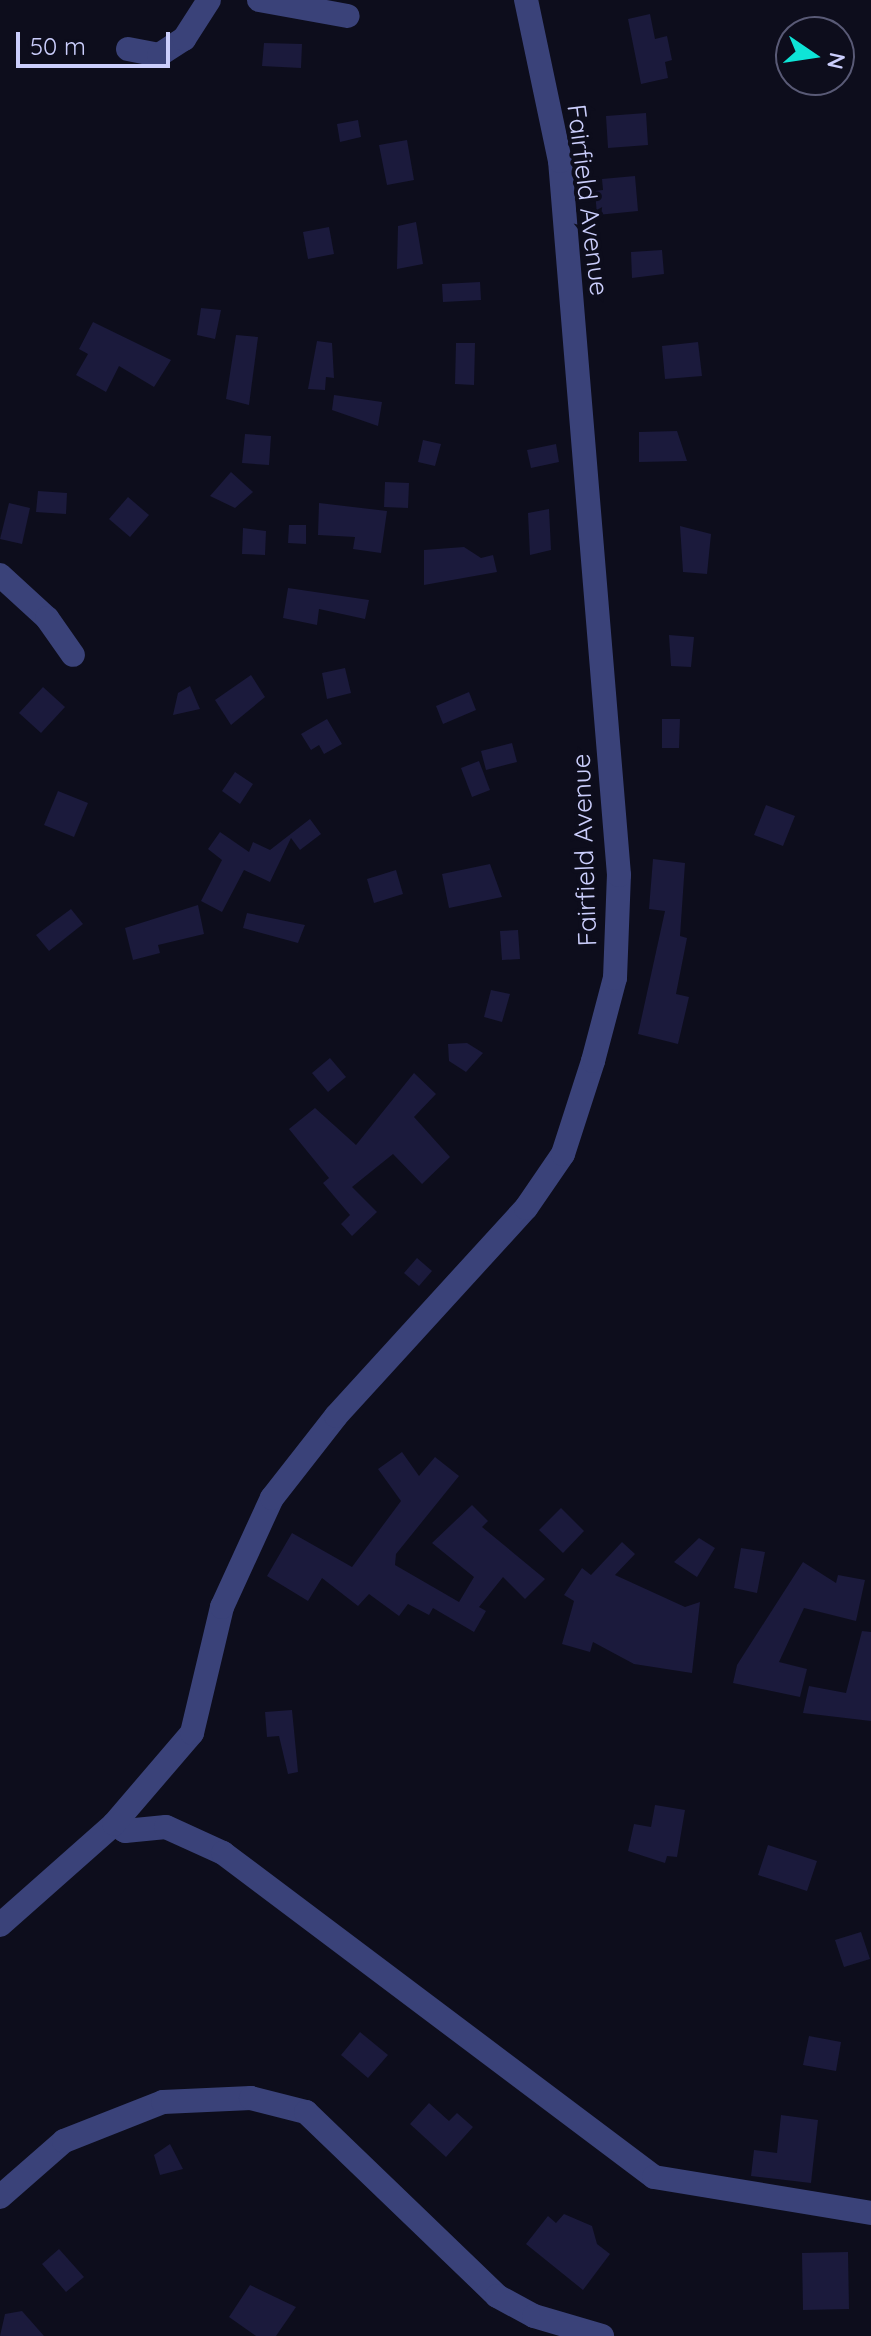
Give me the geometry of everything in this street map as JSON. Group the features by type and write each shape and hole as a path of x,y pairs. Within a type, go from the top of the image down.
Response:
{"street":[{"path":"128,49 159,55 184,39 209,0"},
{"path":"259,0 348,16"},
{"name":"Fairfield Avenue","path":"0,1925 114,1824 192,1733 222,1607 272,1498 336,1416 516,1220 563,1154 615,978 619,875 563,191 526,0"},
{"path":"0,575 47,618 73,655"},
{"path":"114,1824 125,1831 166,1827 223,1853 654,2177 871,2213"},
{"path":"0,2197 64,2141 163,2102 251,2098 306,2112 497,2296 534,2316 602,2336"}],"building":[{"path":"650,14 655,39 667,36 672,60 665,62 668,78 641,84 628,19"},
{"path":"264,43 302,44 301,68 262,66"},
{"path":"646,113 648,145 608,148 606,116"},
{"path":"358,120 361,137 340,142 337,124"},
{"path":"407,140 414,180 387,185 379,145"},
{"path":"635,176 638,211 597,215 595,191 603,190 602,179"},
{"path":"416,222 423,264 397,269 398,226"},
{"path":"329,227 334,254 308,259 303,232"},
{"path":"662,250 664,274 632,278 631,252"},
{"path":"480,282 481,300 443,302 442,284"},
{"path":"201,308 221,310 215,339 197,335"},
{"path":"93,322 171,360 154,387 119,366 106,392 76,375 88,354 79,349"},
{"path":"236,335 258,337 249,405 226,399"},
{"path":"317,341 332,343 334,378 326,377 325,390 308,389"},
{"path":"698,342 702,376 665,379 662,346"},
{"path":"456,343 475,343 474,385 455,384"},
{"path":"334,395 382,402 378,426 332,410"},
{"path":"677,431 687,461 639,462 639,432"},
{"path":"245,434 271,436 269,465 242,463"},
{"path":"423,440 441,444 435,466 418,462"},
{"path":"556,444 559,462 531,468 527,450"},
{"path":"231,472 253,492 235,508 210,496"},
{"path":"385,482 409,483 408,508 384,507"},
{"path":"38,491 67,493 66,514 36,512"},
{"path":"128,497 149,515 130,537 109,519"},
{"path":"9,503 30,508 22,544 0,539"},
{"path":"319,503 387,511 381,553 353,549 355,537 318,535"},
{"path":"549,509 551,550 530,555 528,513"},
{"path":"289,525 306,525 306,544 288,543"},
{"path":"680,526 711,534 707,574 683,572"},
{"path":"243,528 266,531 265,555 242,554"},
{"path":"464,547 481,558 493,555 497,572 424,585 424,550"},
{"path":"288,588 369,600 365,619 319,609 317,625 283,618"},
{"path":"669,635 694,637 691,667 671,666"},
{"path":"345,668 351,693 327,699 322,673"},
{"path":"251,675 265,697 231,725 215,700"},
{"path":"190,686 200,709 173,715 178,693"},
{"path":"43,687 65,707 41,733 19,713"},
{"path":"469,692 476,710 443,724 436,706"},
{"path":"327,719 342,744 324,754 319,745 311,750 301,734"},
{"path":"662,719 680,719 679,748 662,748"},
{"path":"512,743 517,762 486,770 481,751"},
{"path":"479,761 490,790 472,797 461,768"},
{"path":"235,772 253,784 240,804 222,791"},
{"path":"58,791 88,803 74,837 44,825"},
{"path":"766,805 795,816 783,846 754,835"},
{"path":"310,819 321,834 300,850 291,838 270,882 244,870 222,912 201,901 222,860 208,849 220,832 249,852 253,842 270,850"},
{"path":"653,859 685,863 680,936 687,938 676,994 689,997 678,1044 638,1034 665,911 649,909"},
{"path":"490,864 502,897 449,908 442,874"},
{"path":"396,870 403,894 374,903 367,879"},
{"path":"198,905 204,934 158,945 160,953 133,960 125,928"},
{"path":"71,909 83,924 49,951 36,935"},
{"path":"247,913 305,925 298,943 243,928"},
{"path":"518,930 520,959 502,960 500,931"},
{"path":"491,990 510,994 502,1022 484,1017"},
{"path":"467,1043 483,1053 466,1072 449,1061 448,1044"},
{"path":"330,1058 346,1077 328,1092 312,1073"},
{"path":"414,1073 436,1094 414,1117 450,1157 422,1184 393,1154 352,1187 377,1212 352,1236 341,1224 350,1215 323,1183 329,1178 289,1129 315,1108 356,1145"},
{"path":"417,1258 432,1271 419,1286 404,1273"},
{"path":"402,1452 419,1476 435,1457 459,1476 396,1554 395,1565 459,1602 474,1577 432,1543 472,1505 488,1521 482,1527 545,1579 525,1599 503,1577 479,1607 486,1611 474,1632 433,1608 429,1615 408,1604 399,1616 369,1594 358,1606 322,1578 308,1601 267,1576 292,1533 352,1567 401,1501 378,1469"},
{"path":"561,1508 584,1531 563,1553 539,1530"},
{"path":"699,1538 715,1548 697,1577 674,1562"},
{"path":"622,1542 635,1554 615,1575 685,1607 700,1602 692,1673 634,1664 593,1642 590,1652 562,1644 574,1601 564,1595 582,1568 591,1575"},
{"path":"741,1548 765,1552 757,1593 734,1588"},
{"path":"803,1562 836,1583 838,1575 865,1580 856,1621 804,1608 779,1662 807,1669 800,1697 733,1683 737,1665"},
{"path":"862,1631 871,1632 871,1721 803,1713 809,1686 846,1693"},
{"path":"292,1710 298,1772 288,1774 279,1736 267,1737 265,1712"},
{"path":"655,1805 685,1810 677,1857 667,1856 665,1863 628,1851 634,1824 651,1827"},
{"path":"768,1845 817,1861 807,1891 758,1875"},
{"path":"861,1932 870,1959 844,1967 835,1940"},
{"path":"360,2032 388,2055 368,2078 341,2055"},
{"path":"809,2036 841,2042 836,2071 803,2065"},
{"path":"429,2103 449,2121 457,2113 473,2127 446,2157 410,2124"},
{"path":"781,2115 818,2120 811,2183 751,2176 754,2150 777,2153"},
{"path":"170,2144 183,2169 160,2175 154,2155"},
{"path":"564,2214 592,2226 597,2244 610,2254 583,2290 526,2244 548,2216 556,2223"},
{"path":"59,2249 84,2277 66,2292 42,2264"},
{"path":"848,2252 849,2309 803,2310 802,2253"},
{"path":"250,2285 296,2307 276,2336 256,2336 229,2317"},
{"path":"22,2311 44,2336 0,2336 5,2314"}]}
